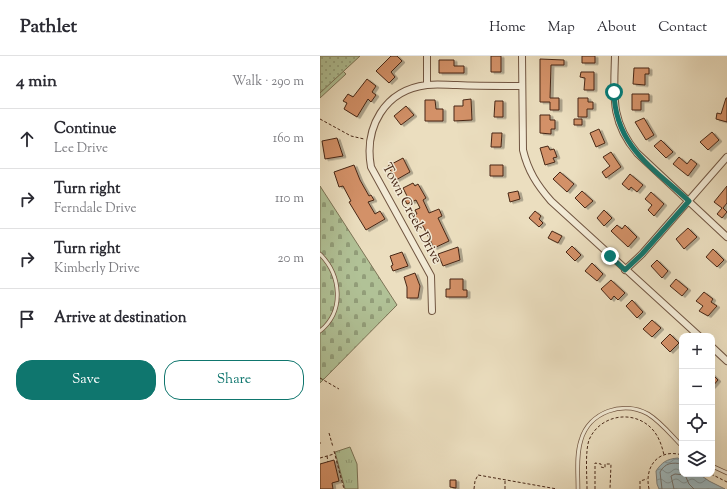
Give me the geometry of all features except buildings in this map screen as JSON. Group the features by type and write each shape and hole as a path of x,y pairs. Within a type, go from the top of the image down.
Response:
{"street":[{"path":"427,56 427,85"},
{"path":"522,56 524,150 526,163 534,180 550,201 696,333"},
{"path":"615,56 614,105 621,131 637,153 727,237"},
{"name":"Town Creek Drive","path":"432,311 431,276 371,167 369,138 375,121 383,109 396,97 411,89 427,85 522,86"},
{"path":"625,270 642,254 727,158"},
{"path":"715,350 727,361"}],"lane":[{"path":"320,254 331,267 336,278 338,291 333,313 320,331"},
{"path":"578,489 581,440 585,428 600,414 614,409 636,410 656,420 679,443"},
{"path":"715,467 727,473"}],"path":[{"path":"320,119 351,136 364,139"},
{"path":"320,378 339,389"},
{"path":"587,489 589,440 599,427 606,421 626,416 641,421 653,430 659,439 664,455"},
{"path":"329,433 333,446"},
{"path":"334,451 344,489"},
{"path":"320,458 335,454"},
{"path":"649,489 647,479 652,465 664,455 679,454"},
{"path":"327,456 328,462"},
{"path":"595,489 595,463 601,464 600,467 605,468 605,464 611,464 610,489"},
{"path":"474,489 475,481 478,475 557,489"},
{"path":"715,476 727,482"},
{"path":"637,489 640,488 640,480 647,479"},
{"path":"504,489 505,480"},
{"path":"535,484 535,489"}],"green space":[{"path":"320,56 340,68 346,74 320,98"},
{"path":"320,56 360,56 320,93"},
{"path":"320,186 397,305 320,383"},
{"path":"350,447 357,464 358,489 345,489 335,452"}],"water":[{"path":"671,459 679,459 679,477 703,477 725,489 659,489 656,471 660,465"}],"route":[{"path":"610,256 625,270 642,254 689,201 628,143 621,131 617,118 614,105 614,92"}]}
